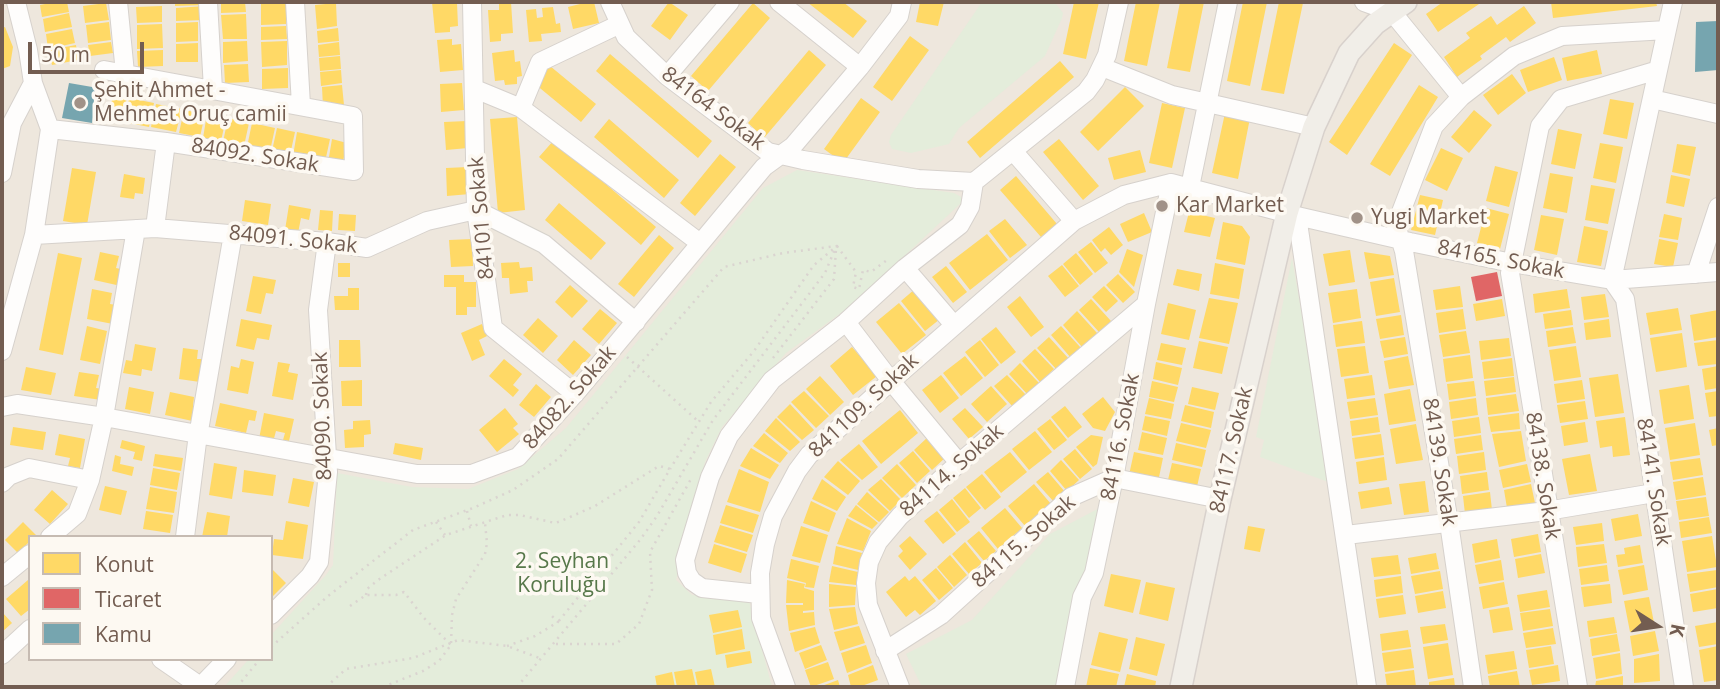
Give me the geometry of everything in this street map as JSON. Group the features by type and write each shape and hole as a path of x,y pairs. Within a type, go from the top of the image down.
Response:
{"main road":[{"name":"84117. Sokak","path":"1181,687 1220,499 1314,127 1349,53 1375,24 1399,7"}],"street":[{"path":"2,351 34,235 50,129 33,83 16,2"},
{"path":"118,2 125,73"},
{"path":"208,2 213,89"},
{"path":"104,70 301,105 295,2"},
{"name":"84101 Sokak","path":"472,2 476,210 493,328 575,394"},
{"name":"84164 Sokak","path":"610,2 626,37 667,76 768,152 918,179 974,182"},
{"path":"667,76 730,2"},
{"path":"779,2 860,67"},
{"name":"84082. Sokak","path":"2,407 17,404 104,417 417,474 472,474 518,457 575,394 764,167 793,146 860,67 899,16 902,2"},
{"path":"759,594 702,588 692,581 687,573 685,560 710,477 738,422 772,380 846,322 902,271 960,225 970,207 974,182 1086,92 1102,67 1119,2"},
{"path":"1190,187 1228,2"},
{"path":"1364,2 1399,7 1461,97"},
{"path":"1612,281 1673,2"},
{"path":"521,108 540,62 620,24"},
{"path":"1399,239 1396,225 1434,126 1461,97 1514,56 1562,36 1667,30"},
{"path":"1102,67 1157,90 1314,127"},
{"name":"84138. Sokak","path":"1578,687 1510,273 1540,126 1561,99 1658,70"},
{"path":"2,173 12,123 33,83"},
{"path":"475,89 521,108 700,243"},
{"path":"1652,99 1718,114"},
{"name":"84092. Sokak","path":"50,129 166,142 354,171 353,116 301,105"},
{"path":"155,228 166,142"},
{"path":"1013,151 1074,221 1124,195 1171,183 1292,215 1346,535 1367,687"},
{"name":"84116. Sokak","path":"1065,687 1082,597 1094,573 1114,478 1171,183"},
{"path":"1696,274 1718,207"},
{"path":"476,210 544,244 636,322"},
{"name":"84091. Sokak","path":"34,235 155,228 327,242 367,248 427,221 476,210"},
{"name":"84165. Sokak","path":"1292,215 1512,263 1612,281 1718,272"},
{"name":"841109. Sokak","path":"786,687 761,618 759,594 765,544 773,516 791,481 809,455 1074,221"},
{"path":"52,535 78,514 90,480 104,417 136,229"},
{"path":"185,535 199,434 233,234"},
{"name":"84139. Sokak","path":"1399,239 1404,251 1449,523 1473,687"},
{"name":"84090. Sokak","path":"273,613 310,576 319,562 328,472 318,310 327,242"},
{"path":"902,271 954,325"},
{"name":"84141. Sokak","path":"1612,281 1625,299 1684,687"},
{"name":"84114. Sokak","path":"900,687 867,605 869,562 878,542 888,528 959,463 1146,304"},
{"path":"846,322 959,463"},
{"path":"2,483 9,476 29,468 90,480"},
{"path":"1114,478 1220,499"},
{"name":"84115. Sokak","path":"885,651 942,615 1072,497 1114,478"},
{"path":"1346,535 1547,511 1654,493"},
{"path":"2,578 28,556"},
{"path":"2,655 28,631"},
{"path":"164,661 200,687 225,661"}],"path":[{"path":"837,246 856,272 853,288 859,289 863,270 871,272 887,260 902,271"},
{"path":"806,250 837,246"},
{"path":"834,279 837,246"},
{"path":"508,646 535,636 558,622 639,522 711,401 754,351 814,265 837,246"},
{"path":"517,687 657,516 713,420 825,273 837,246"},
{"path":"627,357 698,422"},
{"path":"366,595 367,589 378,580 445,536 507,515 520,515 555,523 595,506 659,466 670,469"},
{"path":"467,510 471,526"},
{"path":"436,522 445,536"},
{"path":"451,645 452,615 456,599 480,566 485,554 487,543 484,522"},
{"path":"350,607 366,595 396,595 404,592 424,618 451,645"},
{"path":"549,613 558,622"},
{"path":"383,687 423,671 439,661 458,640 508,646 542,659"},
{"path":"555,643 563,644"},
{"path":"326,687 346,669 413,657 451,645"},
{"path":"237,687 258,661"}],"shaded area":[{"path":"2,2 1718,2 1718,687 2,687"}],"green space":[{"path":"982,2 1056,4 1063,13 1062,18 1045,56 959,128 949,144 911,153 892,149 889,142 891,135"},
{"name":"2. Seyhan Koruluğu","path":"797,170 954,193 961,197 961,203 852,305 786,353 722,427 705,462 676,580 692,595 748,597 772,687 224,687 247,661 273,661 273,633 333,565 337,473 412,487 468,489 518,469 566,428 763,188"},
{"path":"1292,258 1331,483 1260,457 1264,440 1256,437"},
{"path":"1107,504 1068,624 1055,687 922,687 906,654 972,620 1050,534"}],"building: Konut":[{"path":"67,2 69,12 42,17 40,5"},
{"path":"175,2 205,2 205,5 175,6"},
{"path":"221,2 245,2 246,12 221,13"},
{"path":"261,2 286,2 286,24 261,25"},
{"path":"432,2 457,3 458,26 450,27 450,32 435,33"},
{"path":"499,2 511,2 513,33 501,34 501,41 490,42 488,10 499,10"},
{"path":"594,2 599,23 573,29 568,7"},
{"path":"669,2 688,15 670,40 651,26"},
{"path":"807,2 843,2 867,21 853,38"},
{"path":"920,2 944,2 938,26 916,22"},
{"path":"1074,2 1099,2 1086,59 1063,54"},
{"path":"1136,2 1160,2 1147,66 1124,61"},
{"path":"1180,2 1204,2 1190,72 1167,68"},
{"path":"1243,2 1267,2 1250,86 1227,81"},
{"path":"1279,2 1303,3 1284,94 1261,90"},
{"path":"1443,2 1482,2 1438,32 1426,14"},
{"path":"1551,2 1656,2 1657,6 1553,18"},
{"path":"106,3 109,20 85,23 83,6"},
{"path":"336,3 337,26 317,29 315,5"},
{"path":"753,3 770,18 708,91 691,76"},
{"path":"162,6 162,22 137,23 136,7"},
{"path":"205,6 205,20 176,21 176,8"},
{"path":"1524,6 1536,23 1510,42 1506,37 1457,77 1444,57 1470,38 1466,33 1491,16 1497,25"},
{"path":"553,7 556,24 560,23 561,32 541,34 542,41 529,42 526,10 536,9 537,18 543,17 542,8"},
{"path":"69,13 72,27 45,32 43,19"},
{"path":"246,14 247,39 223,39 221,15"},
{"path":"109,22 111,40 88,43 86,25"},
{"path":"198,22 198,41 176,42 176,23"},
{"path":"162,24 163,48 137,49 137,25"},
{"path":"286,26 287,39 261,40 261,27"},
{"path":"5,27 13,47 10,66 2,69 2,28"},
{"path":"338,28 339,41 318,43 317,31"},
{"path":"72,29 75,43 48,49 46,34"},
{"path":"910,36 929,50 892,101 873,87"},
{"path":"452,39 452,45 461,44 463,70 440,72 437,40"},
{"path":"247,41 248,61 223,63 223,42"},
{"path":"287,41 287,65 262,67 261,42"},
{"path":"111,42 113,53 90,56 88,45"},
{"path":"339,42 340,55 319,57 318,45"},
{"path":"198,43 198,62 176,62 176,44"},
{"path":"1394,43 1412,55 1347,155 1329,142"},
{"path":"76,45 78,60 52,65 49,50"},
{"path":"163,50 163,66 138,67 137,51"},
{"path":"514,50 515,62 520,61 522,76 517,77 517,84 505,85 504,80 495,81 492,53"},
{"path":"809,50 826,65 764,138 748,123"},
{"path":"1597,50 1602,74 1567,81 1562,58"},
{"path":"610,54 712,141 698,158 596,71"},
{"path":"340,56 341,69 320,71 319,58"},
{"path":"1554,57 1562,80 1528,92 1520,70"},
{"path":"1060,61 1074,77 980,158 967,142"},
{"path":"248,64 249,82 225,83 224,65"},
{"path":"550,66 596,104 581,122 535,84"},
{"path":"288,68 288,88 262,89 262,69"},
{"path":"341,70 342,83 321,86 320,72"},
{"path":"1512,74 1526,93 1498,115 1483,95"},
{"path":"462,83 464,110 441,112 440,84"},
{"path":"342,85 344,105 323,107 322,87"},
{"path":"1419,85 1438,97 1390,176 1370,164"},
{"path":"1125,87 1144,106 1098,151 1080,132"},
{"path":"113,95 127,98 122,121 108,118"},
{"path":"129,98 154,103 149,127 124,122"},
{"path":"861,98 880,112 843,163 824,149"},
{"path":"1610,99 1634,103 1627,139 1603,134"},
{"path":"1162,103 1185,108 1172,168 1149,163"},
{"path":"156,104 182,109 176,132 151,127"},
{"path":"184,110 205,114 200,137 179,133"},
{"path":"1474,110 1492,125 1469,153 1451,137"},
{"path":"1225,113 1250,118 1238,179 1212,173"},
{"path":"207,114 226,118 221,141 203,138"},
{"path":"517,117 525,210 498,213 490,119"},
{"path":"228,118 249,123 244,146 223,142"},
{"path":"609,119 679,180 664,198 594,137"},
{"path":"467,121 468,148 446,150 444,122"},
{"path":"252,123 275,128 270,151 247,147"},
{"path":"277,128 295,132 290,155 272,151"},
{"path":"1558,129 1582,134 1575,169 1551,164"},
{"path":"297,132 330,139 325,162 293,156"},
{"path":"332,139 347,143 342,166 328,163"},
{"path":"1059,139 1099,186 1083,200 1043,152"},
{"path":"554,140 656,227 641,245 539,157"},
{"path":"1600,143 1623,147 1616,183 1593,178"},
{"path":"1677,144 1696,147 1690,176 1672,172"},
{"path":"1441,148 1463,158 1447,191 1425,180"},
{"path":"1140,150 1146,172 1114,180 1108,158"},
{"path":"720,154 736,167 695,216 680,203"},
{"path":"1495,166 1518,172 1509,207 1486,201"},
{"path":"468,167 470,194 447,196 446,168"},
{"path":"72,168 96,172 87,225 63,221"},
{"path":"1550,173 1573,177 1567,213 1543,208"},
{"path":"124,174 145,178 143,194 135,193 134,199 120,197"},
{"path":"1671,175 1690,179 1684,207 1666,203"},
{"path":"1016,176 1057,224 1041,237 1000,190"},
{"path":"1591,185 1615,189 1608,224 1585,220"},
{"path":"1420,195 1443,200 1435,235 1411,230"},
{"path":"245,200 271,204 268,225 242,221"},
{"path":"559,203 606,243 591,260 545,220"},
{"path":"289,205 311,209 309,220 301,218 298,233 285,230"},
{"path":"1486,208 1509,214 1500,249 1477,243"},
{"path":"320,210 333,211 332,231 318,230"},
{"path":"1189,212 1215,218 1210,237 1184,232"},
{"path":"1144,213 1152,232 1128,242 1120,224"},
{"path":"339,214 356,215 355,231 338,230"},
{"path":"1664,214 1682,218 1678,240 1659,237"},
{"path":"1541,215 1564,219 1557,255 1534,250"},
{"path":"1005,219 1027,245 1010,258 989,231"},
{"path":"1223,222 1242,226 1250,237 1245,265 1216,259"},
{"path":"1584,226 1608,231 1601,266 1577,262"},
{"path":"1109,227 1123,245 1111,255 1105,248 1101,252 1092,240"},
{"path":"987,234 1008,260 970,290 949,263"},
{"path":"659,235 674,248 634,297 618,284"},
{"path":"472,239 473,266 451,267 449,240"},
{"path":"1659,239 1678,243 1673,267 1654,264"},
{"path":"1091,242 1108,263 1095,273 1078,252"},
{"path":"1127,249 1143,255 1134,287 1119,272"},
{"path":"1350,250 1355,282 1329,286 1323,254"},
{"path":"100,252 119,256 116,268 125,270 121,286 94,280"},
{"path":"1364,252 1390,256 1394,275 1369,279"},
{"path":"58,253 82,258 63,355 39,350"},
{"path":"1076,253 1093,274 1080,285 1063,264"},
{"path":"519,262 520,268 532,267 533,281 527,281 528,292 510,294 509,278 502,278 501,263"},
{"path":"338,263 350,263 350,277 338,277"},
{"path":"1215,263 1244,269 1239,299 1210,294"},
{"path":"1062,265 1079,286 1065,297 1048,276"},
{"path":"946,266 967,292 953,303 932,277"},
{"path":"1177,269 1202,274 1199,291 1173,285"},
{"path":"1118,274 1135,292 1123,303 1106,285"},
{"path":"444,275 464,275 464,282 476,282 476,307 467,307 467,315 456,315 456,287 444,287"},
{"path":"253,276 276,280 273,294 266,293 261,314 246,311"},
{"path":"1394,278 1400,312 1376,316 1370,282"},
{"path":"570,285 588,301 572,318 555,302"},
{"path":"1104,286 1118,301 1106,312 1092,297"},
{"path":"1460,286 1463,307 1436,310 1433,290"},
{"path":"348,288 359,288 359,310 335,310 334,296 348,296"},
{"path":"92,289 112,293 110,304 116,305 113,324 87,319"},
{"path":"915,289 940,319 925,331 901,301"},
{"path":"1357,289 1361,318 1333,323 1328,293"},
{"path":"1567,289 1570,308 1535,313 1533,294"},
{"path":"1605,294 1609,317 1584,320 1581,297"},
{"path":"1020,296 1044,327 1031,337 1007,307"},
{"path":"1209,298 1238,303 1229,344 1199,338"},
{"path":"1091,299 1111,321 1099,332 1079,310"},
{"path":"1502,299 1505,316 1476,321 1473,304"},
{"path":"899,303 926,335 902,354 876,322"},
{"path":"1168,303 1196,310 1189,340 1161,334"},
{"path":"1678,308 1682,330 1650,335 1646,313"},
{"path":"600,309 617,323 599,344 582,329"},
{"path":"1463,309 1466,329 1439,333 1436,313"},
{"path":"1571,310 1573,325 1545,329 1543,314"},
{"path":"1718,310 1718,337 1694,341 1690,315"},
{"path":"1077,311 1097,333 1082,347 1063,325"},
{"path":"1401,315 1404,335 1380,339 1376,319"},
{"path":"538,318 558,336 543,353 523,335"},
{"path":"241,319 272,325 269,340 257,338 254,350 236,346"},
{"path":"1609,319 1611,337 1586,340 1584,323"},
{"path":"1362,321 1365,343 1336,347 1333,325"},
{"path":"482,324 487,336 479,340 485,355 472,361 461,333"},
{"path":"87,326 107,331 100,364 80,360"},
{"path":"1061,326 1081,348 1071,358 1051,335"},
{"path":"996,327 1016,352 1001,364 981,339"},
{"path":"1573,327 1576,343 1548,347 1546,331"},
{"path":"1466,331 1470,353 1443,357 1439,335"},
{"path":"1682,333 1687,367 1656,372 1650,338"},
{"path":"1049,337 1069,359 1057,370 1037,348"},
{"path":"1405,337 1408,354 1384,358 1380,341"},
{"path":"1509,338 1511,356 1481,360 1479,341"},
{"path":"339,340 360,340 361,367 339,367"},
{"path":"574,340 591,355 573,375 557,360"},
{"path":"980,340 999,365 985,377 965,352"},
{"path":"1718,340 1718,364 1698,366 1694,343"},
{"path":"1199,341 1228,347 1222,374 1193,368"},
{"path":"1161,343 1186,348 1182,365 1157,360"},
{"path":"135,344 156,348 152,371 142,369 141,376 123,373 126,360 132,361"},
{"path":"1365,346 1369,373 1341,377 1337,349"},
{"path":"1576,346 1581,377 1554,381 1549,350"},
{"path":"852,347 877,376 853,395 830,366"},
{"path":"183,348 198,350 197,359 203,359 200,382 179,379"},
{"path":"1035,349 1054,369 1040,382 1022,361"},
{"path":"1470,355 1473,378 1446,382 1443,359"},
{"path":"965,356 983,378 961,396 943,373"},
{"path":"1408,356 1414,385 1389,389 1384,361"},
{"path":"1512,358 1514,376 1484,379 1482,362"},
{"path":"241,359 254,362 248,394 227,390 231,366 239,368"},
{"path":"504,359 522,374 513,385 519,390 513,397 489,376"},
{"path":"278,362 290,364 288,372 298,374 293,400 272,396"},
{"path":"1156,362 1182,368 1178,385 1153,379"},
{"path":"1020,363 1039,383 1027,394 1009,374"},
{"path":"1718,366 1718,388 1705,390 1702,369"},
{"path":"26,367 56,373 51,395 21,390"},
{"path":"79,372 99,375 96,388 103,389 101,400 74,396"},
{"path":"1618,374 1624,413 1595,417 1589,378"},
{"path":"941,375 959,398 940,413 922,390"},
{"path":"1007,375 1026,395 1013,407 994,386"},
{"path":"1372,375 1375,395 1347,399 1344,379"},
{"path":"820,376 844,402 830,415 806,389"},
{"path":"1514,377 1516,392 1486,396 1484,381"},
{"path":"362,380 362,406 342,406 341,381"},
{"path":"1582,380 1585,399 1557,403 1554,384"},
{"path":"1152,381 1178,387 1174,402 1149,397"},
{"path":"1474,381 1476,396 1449,400 1447,384"},
{"path":"536,384 551,397 534,417 519,405"},
{"path":"1689,385 1694,419 1664,424 1659,390"},
{"path":"991,386 1007,404 987,422 971,404"},
{"path":"129,387 154,392 150,414 125,409"},
{"path":"1192,387 1219,393 1215,410 1188,404"},
{"path":"1410,389 1416,421 1389,425 1384,394"},
{"path":"804,391 829,416 816,428 791,402"},
{"path":"1718,391 1718,416 1709,417 1705,393"},
{"path":"170,392 194,397 193,406 200,408 197,422 165,415"},
{"path":"1516,394 1519,411 1488,415 1486,398"},
{"path":"1103,397 1115,412 1105,431 1093,428 1082,414"},
{"path":"1149,398 1174,404 1171,419 1145,414"},
{"path":"1375,398 1378,415 1350,419 1347,402"},
{"path":"1476,398 1478,415 1451,419 1449,402"},
{"path":"1585,401 1588,419 1560,423 1557,405"},
{"path":"220,403 257,411 255,421 249,420 246,433 215,426"},
{"path":"790,404 814,430 802,440 777,417"},
{"path":"1185,405 1214,412 1211,428 1181,421"},
{"path":"1065,406 1082,427 1068,438 1051,417"},
{"path":"505,408 518,424 513,428 519,434 497,452 479,430"},
{"path":"965,408 983,427 969,439 952,419"},
{"path":"900,410 918,433 881,464 862,441"},
{"path":"264,413 294,419 289,441 283,440 285,433 276,431 273,442 259,439"},
{"path":"1519,413 1520,429 1491,432 1488,417"},
{"path":"1145,416 1170,421 1167,436 1142,430"},
{"path":"1378,417 1380,432 1352,436 1350,421"},
{"path":"1479,417 1481,433 1454,437 1452,421"},
{"path":"1625,417 1630,455 1613,457 1612,446 1600,448 1596,421"},
{"path":"776,418 800,442 790,451 765,431"},
{"path":"1050,419 1067,440 1054,450 1037,429"},
{"path":"370,420 371,434 364,435 364,447 345,448 344,430 353,429 353,421"},
{"path":"1585,422 1588,442 1564,446 1561,426"},
{"path":"1181,423 1211,430 1206,448 1176,441"},
{"path":"1695,423 1700,455 1670,460 1665,428"},
{"path":"1416,424 1423,460 1396,464 1390,429"},
{"path":"13,427 46,432 43,450 10,445"},
{"path":"1718,428 1718,445 1712,446 1709,430"},
{"path":"1035,431 1052,452 1029,470 1012,449"},
{"path":"1521,431 1526,461 1499,467 1492,434"},
{"path":"1142,432 1167,438 1163,455 1138,450"},
{"path":"764,433 788,453 780,463 753,446"},
{"path":"59,434 85,439 80,468 68,466 70,458 55,455"},
{"path":"1381,434 1384,455 1355,459 1352,438"},
{"path":"1091,435 1103,437 1097,464 1093,467 1076,447"},
{"path":"1481,435 1483,450 1456,454 1454,439"},
{"path":"928,437 946,457 932,470 914,450"},
{"path":"122,440 145,446 142,461 133,459 135,452 120,448"},
{"path":"395,443 423,448 421,460 393,454"},
{"path":"1176,443 1206,450 1202,467 1172,460"},
{"path":"859,444 878,467 862,480 840,460"},
{"path":"751,448 779,465 770,479 740,466"},
{"path":"1075,449 1092,469 1080,479 1063,459"},
{"path":"913,451 930,471 917,483 899,463"},
{"path":"1010,452 1027,472 1001,493 984,472"},
{"path":"1134,452 1163,458 1158,482 1129,475"},
{"path":"1484,452 1486,470 1459,474 1457,456"},
{"path":"155,454 183,458 181,471 153,466"},
{"path":"1590,454 1597,491 1569,495 1562,459"},
{"path":"115,455 121,457 120,464 134,467 132,476 112,471"},
{"path":"1384,457 1387,480 1359,484 1356,462"},
{"path":"1700,458 1703,475 1673,480 1670,462"},
{"path":"1061,460 1079,480 1067,491 1050,471"},
{"path":"838,461 860,481 848,495 824,477"},
{"path":"214,463 237,467 232,499 209,495"},
{"path":"1172,463 1201,469 1196,491 1167,484"},
{"path":"897,464 916,485 902,498 882,478"},
{"path":"1527,464 1531,482 1503,488 1499,470"},
{"path":"153,468 180,473 177,490 150,485"},
{"path":"739,469 769,482 760,512 727,502"},
{"path":"244,470 276,475 273,496 242,492"},
{"path":"1048,472 1065,492 1054,502 1036,482"},
{"path":"1487,472 1489,490 1462,494 1460,476"},
{"path":"982,474 1001,497 985,510 966,487"},
{"path":"1703,477 1706,495 1676,500 1673,482"},
{"path":"293,478 314,482 309,507 288,503"},
{"path":"822,479 846,497 837,511 812,499"},
{"path":"881,479 901,500 890,511 868,490"},
{"path":"1425,481 1429,512 1404,515 1399,484"},
{"path":"1034,484 1051,504 1025,526 1008,506"},
{"path":"1531,484 1535,503 1507,508 1504,490"},
{"path":"105,486 127,491 121,515 99,510"},
{"path":"150,487 177,492 174,513 146,509"},
{"path":"1389,487 1392,504 1361,509 1358,492"},
{"path":"965,488 981,508 969,518 953,498"},
{"path":"52,490 68,504 50,524 34,510"},
{"path":"867,492 889,512 879,522 857,504"},
{"path":"1490,492 1492,510 1465,514 1463,496"},
{"path":"1706,497 1709,516 1679,520 1676,501"},
{"path":"952,499 970,522 957,532 939,510"},
{"path":"811,501 836,513 829,532 803,523"},
{"path":"726,505 759,515 753,533 720,523"},
{"path":"856,505 878,523 872,529 848,516"},
{"path":"1005,508 1022,528 998,549 981,528"},
{"path":"146,511 173,515 170,533 143,529"},
{"path":"937,511 956,534 943,544 924,521"},
{"path":"207,512 230,516 227,535 202,535"},
{"path":"1638,514 1642,536 1615,541 1611,519"},
{"path":"1709,517 1712,533 1681,538 1679,522"},
{"path":"847,518 871,531 863,551 837,544"},
{"path":"286,521 308,525 303,559 273,555 274,539 283,540"},
{"path":"23,522 36,535 28,535 28,543 18,553 5,540"},
{"path":"1602,523 1604,541 1576,545 1573,527"},
{"path":"720,525 753,535 747,552 714,542"},
{"path":"801,526 828,535 820,563 792,556"},
{"path":"1248,526 1265,529 1260,552 1244,549"},
{"path":"979,531 996,551 984,561 967,541"},
{"path":"1538,534 1541,552 1514,557 1511,539"},
{"path":"910,536 927,554 910,570 898,556 903,551 899,546"},
{"path":"1712,536 1717,567 1687,572 1682,541"},
{"path":"1497,539 1500,558 1475,563 1472,544"},
{"path":"965,542 982,563 969,574 952,554"},
{"path":"714,544 747,554 741,573 708,563"},
{"path":"1604,544 1607,563 1578,567 1576,547"},
{"path":"1640,545 1643,563 1618,567 1616,555 1625,554 1624,548"},
{"path":"836,546 862,553 858,570 833,564"},
{"path":"1436,553 1439,569 1411,574 1408,558"},
{"path":"1541,554 1545,573 1518,578 1515,559"},
{"path":"950,555 967,575 954,587 937,567"},
{"path":"1398,555 1401,574 1374,577 1371,558"},
{"path":"791,559 819,566 814,588 805,587 806,583 787,578"},
{"path":"1501,560 1504,580 1479,584 1475,565"},
{"path":"1607,565 1609,581 1581,585 1579,569"},
{"path":"1644,565 1648,590 1623,595 1618,570"},
{"path":"832,566 858,572 856,585 829,582"},
{"path":"936,568 953,588 939,600 922,580"},
{"path":"273,570 286,583 273,596"},
{"path":"1717,570 1718,587 1690,592 1687,574"},
{"path":"1440,571 1443,589 1415,594 1411,576"},
{"path":"1111,574 1141,580 1133,613 1104,606"},
{"path":"905,576 909,581 915,576 936,601 920,615 915,610 906,617 886,592"},
{"path":"1401,576 1403,593 1376,597 1374,580"},
{"path":"28,580 28,611 21,616 6,599"},
{"path":"787,580 805,584 804,588 814,591 814,610 803,613 814,612 815,625 789,631 786,605 803,603 786,603"},
{"path":"1146,582 1175,588 1168,621 1139,614"},
{"path":"1504,582 1508,604 1483,609 1479,587"},
{"path":"829,584 856,587 855,605 829,607"},
{"path":"1610,584 1612,603 1584,607 1581,587"},
{"path":"1718,589 1718,608 1693,612 1690,594"},
{"path":"1547,590 1550,607 1520,612 1517,595"},
{"path":"1443,591 1446,608 1418,613 1415,596"},
{"path":"1403,595 1406,614 1379,618 1376,599"},
{"path":"1649,597 1655,628 1630,632 1624,601"},
{"path":"855,607 858,624 834,630 829,609"},
{"path":"1509,607 1513,630 1493,633 1489,610"},
{"path":"1550,609 1553,626 1523,631 1520,613"},
{"path":"738,610 742,627 713,633 709,615"},
{"path":"2,612 12,623 2,632"},
{"path":"1614,617 1617,633 1589,637 1587,621"},
{"path":"1718,622 1718,644 1699,647 1695,626"},
{"path":"1445,624 1448,640 1423,644 1420,627"},
{"path":"859,626 865,643 840,651 834,632"},
{"path":"815,627 820,643 795,652 790,633"},
{"path":"1553,628 1556,644 1526,648 1523,633"},
{"path":"742,629 745,649 716,655 713,635"},
{"path":"1408,630 1411,647 1382,651 1380,634"},
{"path":"1655,631 1659,651 1633,656 1630,636"},
{"path":"1099,632 1128,639 1120,672 1091,665"},
{"path":"1617,634 1620,651 1592,656 1590,639"},
{"path":"1136,637 1165,644 1157,676 1129,669"},
{"path":"1448,643 1453,675 1428,679 1423,647"},
{"path":"821,645 827,660 805,669 799,653"},
{"path":"866,645 872,663 847,673 841,653"},
{"path":"1551,646 1554,664 1529,668 1526,650"},
{"path":"1718,646 1718,680 1704,682 1699,650"},
{"path":"1411,649 1414,668 1385,672 1382,653"},
{"path":"750,651 752,663 727,668 725,655"},
{"path":"1514,651 1517,669 1488,674 1485,655"},
{"path":"1620,653 1622,674 1596,679 1593,658"},
{"path":"1659,654 1660,681 1634,683 1634,659"},
{"path":"828,662 834,679 811,687 805,670"},
{"path":"873,665 878,680 851,687 848,675"},
{"path":"1558,665 1560,681 1532,685 1529,670"},
{"path":"1090,668 1119,674 1116,687 1086,687"},
{"path":"692,669 696,687 677,687 674,672"},
{"path":"711,669 715,687 698,687 695,672"},
{"path":"1414,670 1416,687 1387,687 1385,674"},
{"path":"1517,671 1520,687 1490,687 1488,676"},
{"path":"672,672 675,687 657,687 655,676"},
{"path":"1127,674 1156,681 1155,687 1124,687"},
{"path":"1623,676 1623,687 1595,687 1596,681"},
{"path":"1454,678 1455,687 1429,687 1429,682"},
{"path":"838,680 840,687 819,687"}],"building: Ticaret":[{"path":"1497,272 1502,296 1476,301 1471,277"}],"building: Kamu":[{"path":"1718,21 1718,70 1695,72 1696,22"},
{"name":"Şehit Ahmet - Mehmet Oruç camii","path":"69,83 98,88 92,123 62,118"}],"place":[{"name":"Şehit Ahmet - Mehmet Oruç camii","path":"80,103"},
{"name":"Kar Market","path":"1162,206"},
{"name":"Yugi Market","path":"1357,218"}]}
